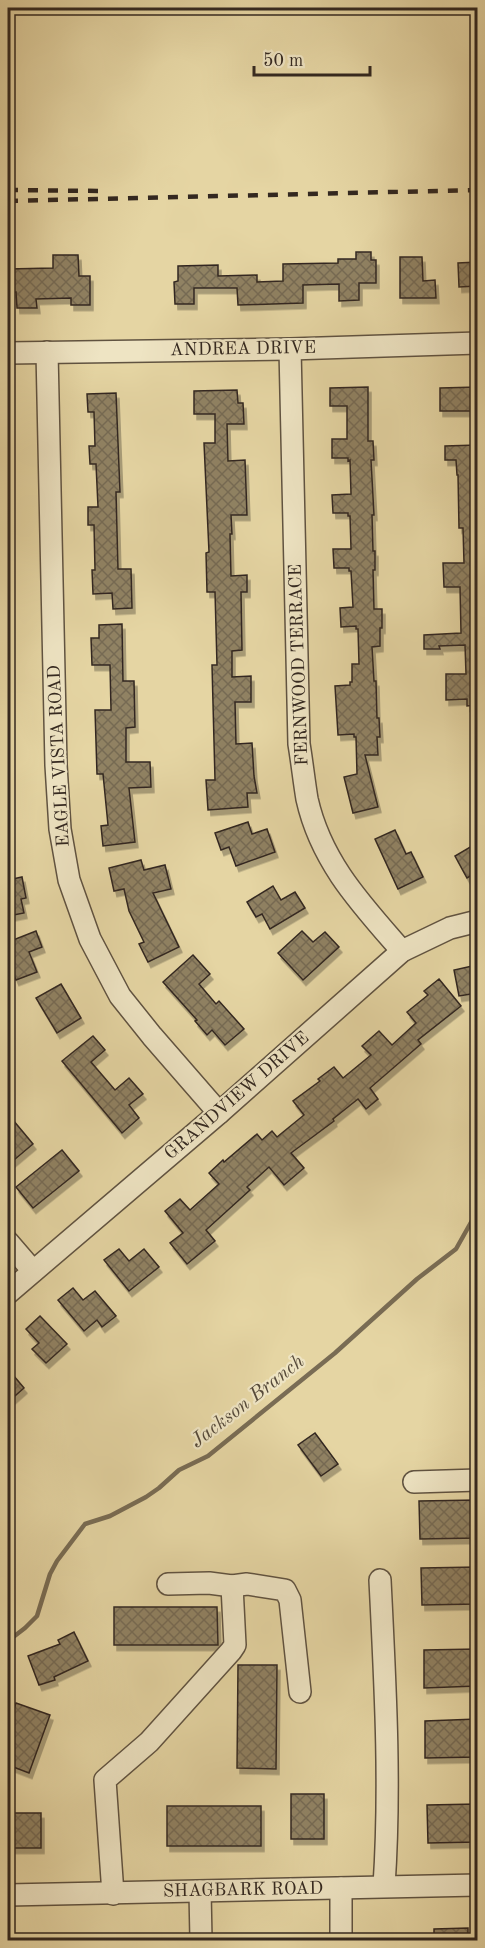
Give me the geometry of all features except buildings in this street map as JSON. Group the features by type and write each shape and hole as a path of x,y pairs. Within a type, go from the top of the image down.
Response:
{"street":[{"name":"ANDREA DRIVE","path":"8,353 290,349 477,343"},
{"name":"FERNWOOD TERRACE","path":"290,349 299,744 308,800 323,845 344,883 402,951"},
{"name":"EAGLE VISTA ROAD","path":"46,352 56,765 60,829 69,880 90,939 120,996 219,1113"},
{"name":"GRANDVIEW DRIVE","path":"8,1293 219,1113 402,951 450,928 477,921"},
{"path":"8,1242 33,1271"},
{"path":"414,1482 477,1480"},
{"path":"380,1580 387,1726 388,1825 384,1886"},
{"path":"168,1584 209,1583 232,1586 247,1584 285,1590 290,1600 300,1692"},
{"path":"112,1894 105,1780 149,1742 235,1645 232,1586"},
{"name":"SHAGBARK ROAD","path":"8,1895 477,1885"},
{"path":"341,1888 341,1941"},
{"path":"200,1891 201,1941"}],"waterway":[{"name":"Jackson Branch","path":"8,1641 37,1616 50,1574 85,1524 110,1516 146,1497 179,1470 208,1456 335,1353 417,1279 456,1249 474,1217 478,1198"}],"railway":[{"path":"8,190 101,191"},
{"path":"8,201 478,190"}]}
